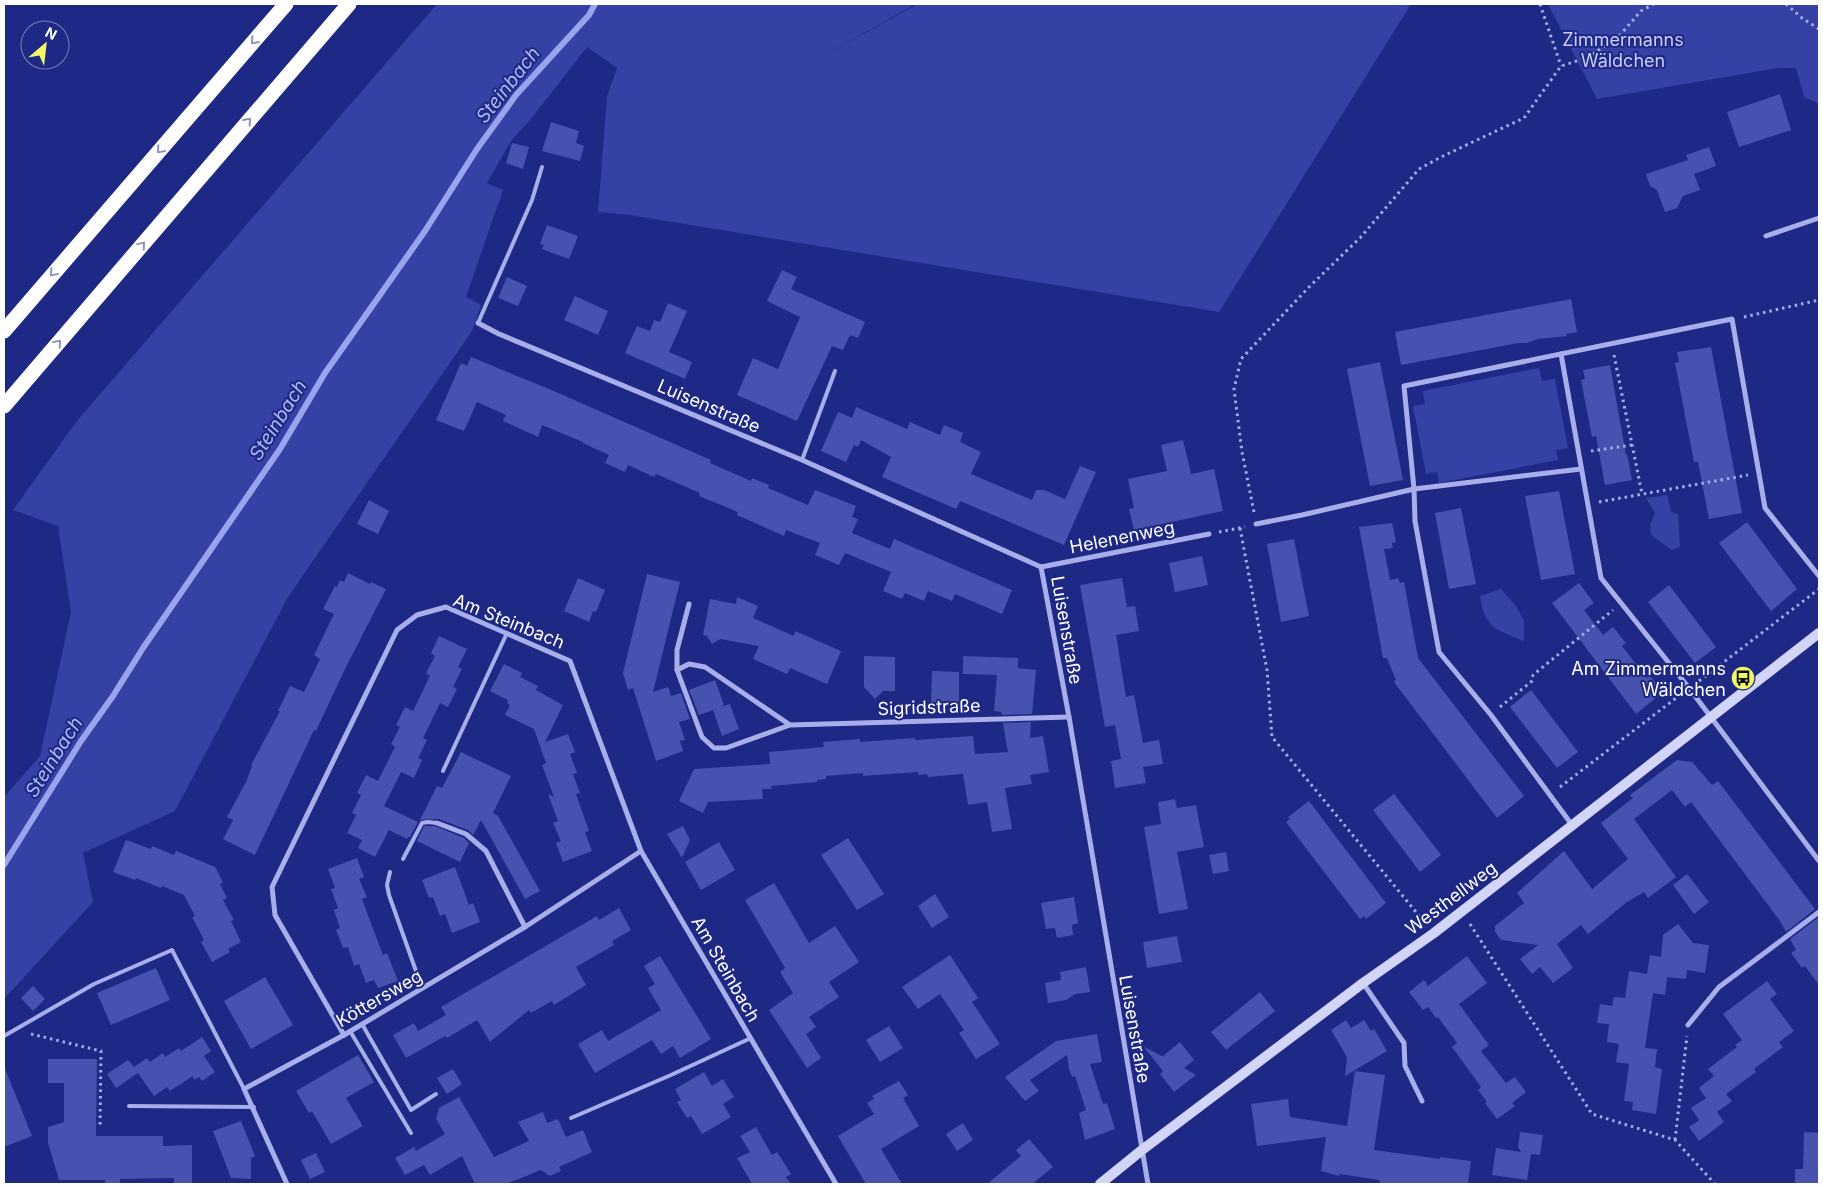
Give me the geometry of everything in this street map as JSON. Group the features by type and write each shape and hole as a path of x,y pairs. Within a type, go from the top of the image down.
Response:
{"highway":[{"path":"4,331 286,4"},
{"path":"4,406 349,4"}],"street":[{"path":"1766,236 1819,218"},
{"path":"1572,826 1491,714 1439,652 1414,521 1414,489 1404,386 1732,320 1765,508 1819,576"},
{"name":"Luisenstraße","path":"478,323 499,334 802,460 1041,567 1069,717 1148,1184"},
{"path":"1561,354 1601,578 1689,688 1819,861"},
{"path":"1256,524 1414,489 1581,469"},
{"name":"Helenenweg","path":"1041,567 1209,534"},
{"name":"Sigridstraße","path":"689,604 677,650 678,670 702,737 714,748 726,748 790,725 1069,717"},
{"name":"Am Steinbach","path":"344,1035 275,915 272,887 396,630 417,615 446,607 570,661 641,851 836,1184"},
{"name":"Westhellweg","path":"1100,1184 1142,1150 1363,983 1434,933 1819,633"},
{"path":"678,670 689,664 705,667 790,725"},
{"path":"437,823 466,834 486,851 526,927"},
{"name":"Köttersweg","path":"244,1089 344,1035 526,927 641,851"},
{"path":"1688,1025 1719,986 1819,912"},
{"path":"1363,983 1404,1044 1405,1066 1422,1101"},
{"path":"244,1089 254,1107 287,1184"}],"lane":[{"path":"478,323 532,200 542,167"},
{"path":"802,460 835,371"},
{"path":"444,771 507,633"},
{"path":"403,859 422,824 428,822 437,823"},
{"path":"390,872 387,885 389,895 422,988"},
{"path":"4,1036 94,984 172,950 244,1089"},
{"path":"362,1024 411,1110 436,1094"},
{"path":"350,1031 411,1133"},
{"path":"571,1118 751,1038"},
{"path":"129,1106 254,1107"}],"path":[{"path":"1540,4 1561,66"},
{"path":"1209,534 1256,524 1242,452 1234,389 1241,359 1310,286 1360,238 1419,169 1524,118 1561,66 1589,57 1620,35 1641,11 1654,4"},
{"path":"1786,4 1819,29"},
{"path":"1732,320 1819,300"},
{"path":"1612,344 1642,494"},
{"path":"1578,452 1632,445"},
{"path":"1588,504 1759,473"},
{"path":"1240,528 1267,670 1272,737 1434,933"},
{"path":"1491,714 1532,681 1533,675 1621,603"},
{"path":"1461,911 1592,1114 1674,1140 1715,1184"},
{"path":"1674,1140 1688,1025"},
{"path":"14,1029 101,1051 100,1128"}],"green space":[{"path":"437,4 916,4 817,59 918,4 1411,4 1219,312 630,215 598,212 607,96 617,68 587,47 531,119 511,141 487,183 503,190 466,297 481,305 472,331 288,597 175,811 83,853 93,902 4,999 4,797 40,756 71,612 58,526 13,510 76,422"},
{"name":"Zimmermanns Wäldchen","path":"1548,4 1819,4 1819,104 1804,97 1796,68 1778,68 1597,99"},
{"path":"1539,368 1542,381 1555,379 1568,448 1556,450 1558,460 1439,483 1437,472 1426,474 1413,406 1425,404 1423,391"},
{"path":"1667,495 1671,512 1678,514 1680,547 1672,550 1651,535 1650,525 1655,513 1646,498"},
{"path":"1501,589 1516,606 1524,621 1524,641 1493,626 1485,615 1480,596"}],"building":[{"path":"1780,94 1791,130 1739,147 1727,112"},
{"path":"551,122 579,131 576,143 584,146 580,161 542,151"},
{"path":"512,143 529,147 523,169 506,163"},
{"path":"1709,147 1716,166 1694,174 1700,190 1683,196 1677,208 1665,212 1657,190 1650,186 1646,174 1688,160 1686,155"},
{"path":"547,225 578,236 569,259 542,249 544,245 540,244"},
{"path":"782,270 797,277 791,289 865,322 858,338 850,335 843,350 832,346 797,421 737,395 753,358 778,369 800,317 767,301"},
{"path":"507,277 527,286 518,306 498,298"},
{"path":"575,296 608,311 598,335 564,320"},
{"path":"1571,299 1577,332 1566,334 1567,336 1538,339 1527,343 1401,365 1395,332"},
{"path":"668,303 687,311 669,352 692,362 685,379 625,353 637,326 650,331 654,320 660,322"},
{"path":"1711,347 1742,513 1709,519 1698,462 1694,462 1675,363 1679,362 1677,352"},
{"path":"471,357 711,460 710,463 751,481 752,478 769,485 768,488 808,505 815,490 856,506 852,517 858,519 852,533 890,549 894,539 1012,590 1002,614 955,594 952,601 928,591 924,601 905,593 902,599 883,591 891,572 845,553 839,565 815,555 820,543 786,530 784,536 737,515 738,512 699,496 700,493 656,474 654,477 628,465 625,472 605,463 609,455 542,425 538,437 503,421 506,415 477,402 464,431 436,420 461,363 467,366"},
{"path":"1380,362 1403,480 1370,486 1347,369"},
{"path":"1610,365 1632,480 1605,485 1596,436 1592,437 1581,380 1585,379 1583,370"},
{"path":"856,407 907,429 910,422 940,435 944,425 963,433 960,442 981,452 971,474 1032,500 1036,490 1044,490 1065,499 1080,466 1096,472 1064,545 960,501 956,509 882,477 891,457 861,440 858,447 854,445 846,462 821,451 838,412 852,418"},
{"path":"1183,440 1191,474 1214,469 1223,511 1134,530 1129,509 1134,508 1128,479 1167,471 1161,445"},
{"path":"1559,491 1575,574 1541,580 1525,496"},
{"path":"369,500 389,511 378,534 357,524"},
{"path":"1461,508 1476,584 1449,589 1435,513"},
{"path":"1747,522 1797,589 1771,611 1719,543"},
{"path":"1392,523 1396,542 1392,543 1393,548 1384,549 1390,580 1398,578 1400,583 1404,582 1418,658 1524,796 1497,818 1394,682 1396,680 1387,658 1383,658 1359,527"},
{"path":"1294,539 1309,616 1281,622 1267,544"},
{"path":"1202,556 1208,585 1175,592 1169,563"},
{"path":"348,573 370,584 371,582 386,589 316,731 314,730 255,855 223,839 233,820 227,817 246,782 251,765 280,711 278,711 290,686 304,692 320,659 314,655 334,614 323,609 335,586 337,587 340,580 344,582"},
{"path":"647,574 680,582 653,692 668,687 671,696 681,693 690,719 679,722 685,740 680,741 683,751 656,761 633,688 628,690 623,673"},
{"path":"578,578 605,590 596,612 593,611 589,622 564,611"},
{"path":"1122,578 1127,607 1135,606 1139,631 1116,635 1126,697 1134,695 1143,743 1159,740 1163,764 1143,767 1146,783 1115,788 1111,761 1121,759 1115,725 1105,727 1080,585"},
{"path":"1579,583 1594,603 1584,610 1603,635 1613,627 1626,643 1622,646 1625,650 1647,678 1650,676 1663,692 1636,714 1552,603"},
{"path":"1669,585 1716,647 1695,663 1648,602"},
{"path":"737,597 758,606 753,618 794,636 795,631 841,651 827,684 790,668 787,674 753,659 759,646 720,639 712,644 707,636 703,635 710,599 736,604"},
{"path":"439,636 467,649 458,667 462,669 453,687 457,689 448,707 440,703 423,738 427,740 418,758 422,760 414,778 401,772 384,806 418,822 407,839 389,830 375,857 358,848 362,840 347,833 356,815 352,813 361,795 357,793 366,775 378,781 395,747 391,744 400,727 396,725 405,707 413,711 430,676 426,673 435,656 431,653"},
{"path":"864,656 895,657 895,691 883,691 875,699 864,687"},
{"path":"963,656 1018,658 1018,668 1036,670 1032,714 1002,715 1001,712 994,711 997,675 963,674"},
{"path":"504,664 522,673 520,677 538,686 536,690 563,705 545,742 568,734 575,752 570,754 577,773 573,774 580,793 576,794 589,831 585,832 592,851 563,862 556,843 561,841 553,823 558,821 548,794 554,797 542,765 546,763 534,729 505,715 510,705 507,703 508,700 490,691"},
{"path":"932,671 959,672 959,702 931,702"},
{"path":"715,680 724,705 721,707 730,704 739,729 722,736 713,710 699,715 689,690"},
{"path":"1531,690 1578,752 1557,768 1510,707"},
{"path":"1031,722 1030,738 1043,736 1049,772 1030,775 1032,784 1005,788 1012,829 992,832 987,802 968,805 963,774 928,777 927,774 918,775 918,772 863,776 863,773 826,776 826,779 817,780 817,782 771,786 772,789 762,789 763,799 708,802 703,813 679,801 694,769 770,764 769,752 824,747 823,742 860,739 860,742 973,736 975,754 1008,752 1003,723"},
{"path":"461,752 511,776 493,813 498,816 540,891 525,899 481,820 473,835 468,830 439,819 420,820 437,786 442,788"},
{"path":"1677,760 1692,762 1712,785 1718,781 1815,909 1786,932 1780,921 1691,802 1685,807 1672,790 1634,819 1676,877 1648,898 1644,892 1627,902 1588,934 1581,925 1557,944 1573,968 1553,983 1540,967 1532,974 1520,959 1538,945 1501,940 1495,932 1495,926 1524,903 1517,893 1564,851 1592,889 1628,859 1601,823 1633,798 1630,795"},
{"path":"1394,794 1441,855 1420,872 1373,810"},
{"path":"1175,799 1177,808 1196,805 1204,847 1177,852 1188,909 1159,914 1144,827 1161,824 1158,802"},
{"path":"1309,801 1386,903 1366,919 1364,916 1360,919 1286,822 1290,819 1288,817"},
{"path":"424,826 435,826 464,838 469,843 460,862 417,841"},
{"path":"683,826 690,840 682,858 667,834"},
{"path":"848,838 884,894 857,910 821,855"},
{"path":"126,840 151,849 152,846 174,855 176,851 215,867 223,882 220,884 227,898 223,900 234,920 231,921 241,942 228,949 230,952 212,962 201,942 204,940 192,917 195,916 184,895 162,886 161,888 136,878 135,880 113,872"},
{"path":"719,842 735,870 701,890 685,862"},
{"path":"1226,852 1229,871 1213,874 1209,855"},
{"path":"357,858 364,877 359,879 367,897 362,899 383,955 387,953 398,981 378,988 374,980 366,983 359,964 354,966 348,947 343,948 336,930 340,928 334,910 338,908 331,889 335,888 328,869"},
{"path":"455,867 469,905 473,903 480,922 452,933 445,914 440,916 433,897 429,898 422,880"},
{"path":"1687,874 1709,902 1694,914 1673,885"},
{"path":"774,883 809,943 835,926 859,962 829,982 839,997 809,1017 816,1027 806,1034 821,1058 807,1068 769,1010 793,993 780,972 785,968 745,900"},
{"path":"935,894 949,917 932,928 918,906"},
{"path":"1074,897 1078,923 1072,925 1073,935 1057,938 1055,928 1046,929 1041,903"},
{"path":"619,908 631,930 612,941 614,945 576,967 586,985 554,1005 552,1001 531,1013 529,1010 490,1042 477,1020 447,1038 445,1036 406,1058 393,1035 414,1023 418,1031 446,1015 441,1007 597,916 599,920"},
{"path":"1819,917 1819,985 1805,966 1802,968 1791,953 1796,950 1790,939"},
{"path":"1678,924 1693,943 1709,945 1705,973 1687,970 1686,979 1667,977 1665,995 1653,993 1645,1048 1657,1049 1655,1067 1662,1069 1656,1114 1632,1110 1633,1102 1624,1101 1629,1064 1616,1062 1619,1044 1607,1042 1609,1024 1597,1023 1600,1004 1612,1006 1614,997 1625,998 1629,971 1647,974 1650,955 1661,957 1663,935"},
{"path":"1177,936 1182,962 1147,968 1143,942"},
{"path":"950,955 978,998 972,1002 1000,1044 976,1059 959,1033 964,1030 940,994 918,1009 902,987"},
{"path":"660,956 711,1039 680,1058 673,1046 661,1054 652,1040 595,1073 578,1044 602,1030 608,1041 661,1010 648,988 655,984 644,966"},
{"path":"1467,956 1487,983 1459,1004 1489,1045 1481,1051 1506,1083 1515,1077 1526,1092 1512,1103 1515,1106 1497,1119 1478,1090 1481,1087 1452,1047 1457,1043 1438,1017 1436,1018 1428,1007 1423,1010 1409,992 1424,980 1428,986"},
{"path":"1086,967 1090,992 1075,994 1066,1000 1048,1003 1045,983 1061,980 1060,972"},
{"path":"156,968 170,1000 111,1025 97,993"},
{"path":"265,977 293,1025 251,1049 224,1001"},
{"path":"1767,981 1777,994 1770,999 1794,1031 1779,1042 1783,1047 1754,1069 1756,1072 1726,1094 1732,1101 1717,1112 1724,1122 1699,1141 1689,1127 1699,1120 1691,1108 1706,1098 1699,1088 1714,1076 1708,1069 1737,1047 1735,1045 1742,1040 1723,1014"},
{"path":"33,986 45,999 33,1011 21,998"},
{"path":"1260,992 1275,1011 1226,1050 1211,1032"},
{"path":"1346,1020 1351,1028 1364,1020 1371,1031 1374,1029 1387,1051 1345,1076 1347,1057 1331,1030"},
{"path":"889,1026 903,1048 880,1062 866,1040"},
{"path":"1097,1034 1102,1062 1090,1064 1103,1104 1107,1103 1115,1129 1085,1140 1079,1113 1086,1110 1075,1076 1072,1077 1069,1069 1067,1055 1030,1080 1039,1091 1025,1101 1005,1077 1056,1041"},
{"path":"202,1037 211,1051 204,1056 215,1072 202,1081 199,1077 194,1080 193,1076 170,1091 167,1087 154,1096 138,1073 116,1088 107,1074 128,1060 134,1067 147,1058 150,1062 163,1053 165,1057 179,1048 181,1051"},
{"path":"1180,1042 1194,1060 1184,1068 1196,1075 1174,1092 1160,1074 1163,1071 1144,1047 1164,1057"},
{"path":"358,1055 374,1082 346,1098 363,1126 331,1144 312,1111 309,1113 296,1091"},
{"path":"48,1059 97,1059 96,1136 163,1136 163,1146 192,1145 192,1184 174,1184 174,1178 120,1179 120,1184 105,1184 105,1180 59,1180 48,1143 48,1127 64,1122 64,1083 48,1083"},
{"path":"4,1066 32,1136 4,1147"},
{"path":"453,1069 462,1084 447,1094 437,1078"},
{"path":"1355,1071 1385,1075 1374,1150 1440,1159 1440,1157 1471,1161 1468,1184 1379,1184 1380,1180 1339,1174 1339,1176 1321,1171 1326,1137 1257,1146 1251,1104 1288,1099 1290,1117 1347,1126"},
{"path":"704,1072 712,1086 723,1079 734,1097 723,1104 731,1117 702,1134 691,1116 687,1118 677,1102 681,1100 675,1089"},
{"path":"899,1081 908,1095 903,1098 919,1126 881,1149 902,1184 866,1184 838,1136 874,1114 867,1103 874,1099 872,1096"},
{"path":"459,1097 494,1157 529,1141 518,1122 543,1112 547,1123 558,1119 566,1137 583,1130 592,1152 559,1167 561,1171 550,1176 541,1170 506,1184 475,1184 462,1156 430,1175 424,1165 405,1175 395,1158 414,1147 416,1151 445,1134 436,1119 439,1108"},
{"path":"241,1121 255,1156 251,1158 251,1179 231,1178 213,1131"},
{"path":"963,1123 973,1140 957,1151 946,1134"},
{"path":"756,1127 772,1155 777,1152 791,1174 786,1177 791,1184 752,1184 737,1158 750,1152 740,1136"},
{"path":"1520,1132 1543,1135 1540,1155 1531,1154 1527,1180 1492,1175 1496,1148 1521,1152 1518,1147"},
{"path":"1804,1132 1819,1133 1819,1184 1795,1184 1795,1169 1803,1169"},
{"path":"1029,1139 1053,1167 1032,1184 987,1184 1021,1156 1016,1150"},
{"path":"316,1153 325,1172 310,1179 301,1160"}],"waterway":[{"name":"Steinbach","path":"4,865 81,741 280,449 325,373 425,231 477,149 516,95 589,15 595,4"}],"place":[{"name":"Am Zimmermanns Wäldchen","path":"1743,678"}]}
